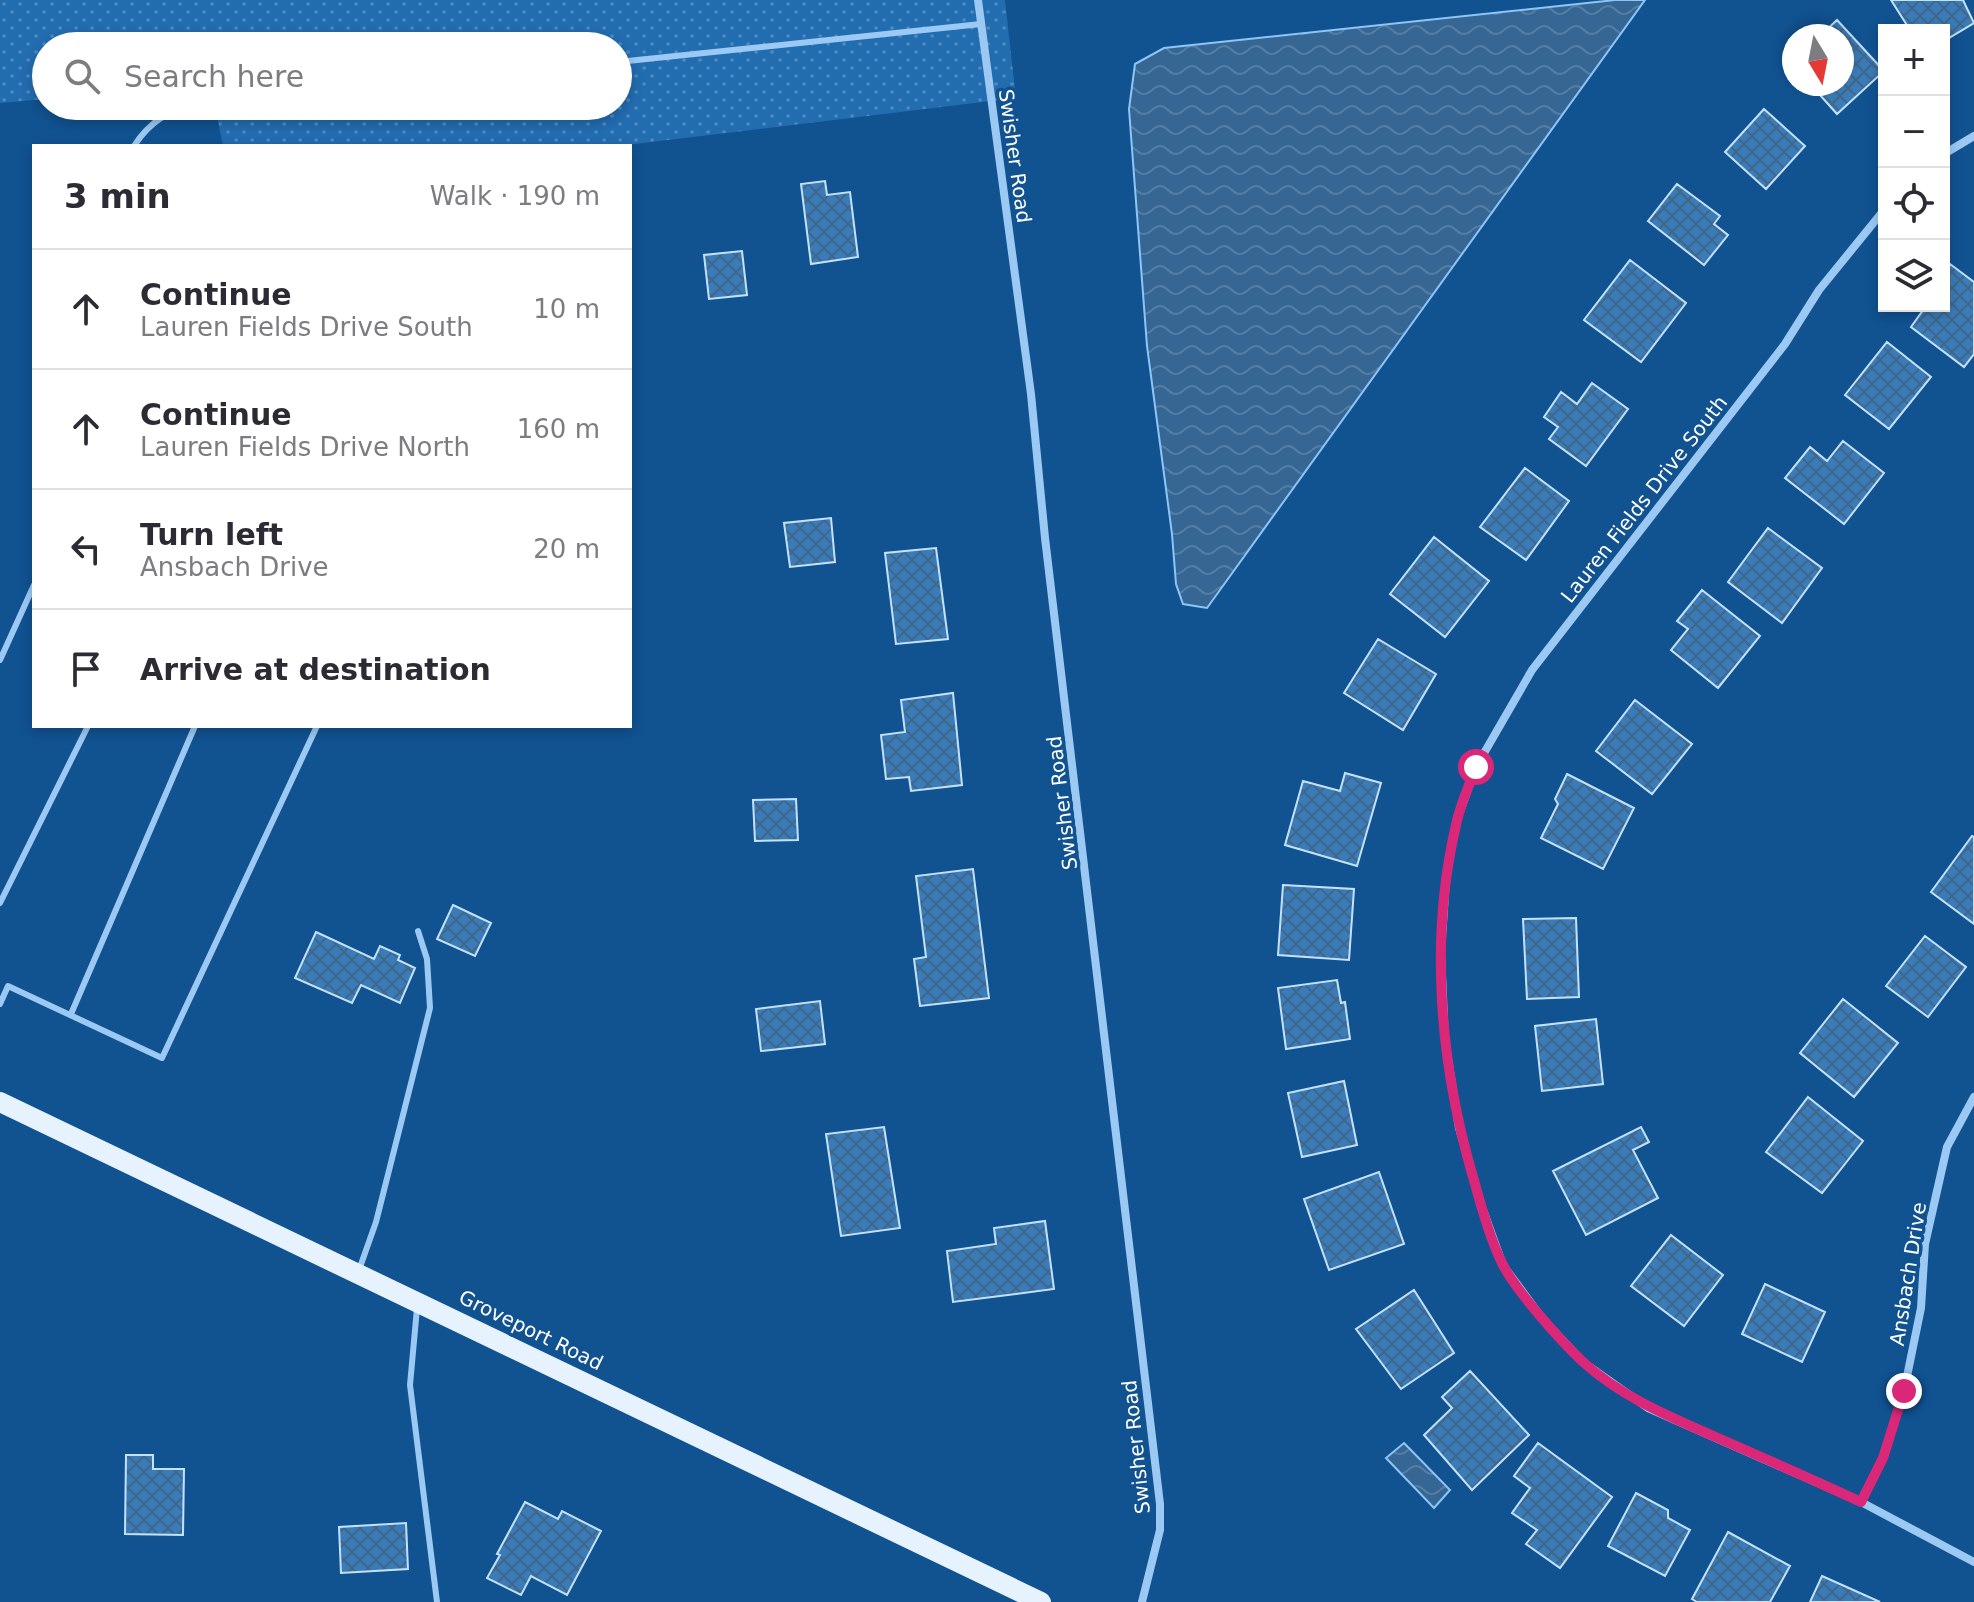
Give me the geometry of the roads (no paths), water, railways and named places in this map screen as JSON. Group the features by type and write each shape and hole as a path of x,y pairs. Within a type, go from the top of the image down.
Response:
{"main road":[{"name":"Groveport Road","path":"0,1102 1041,1602"}],"street":[{"name":"Swisher Road","path":"978,0 1031,394 1045,538 1160,1504 1160,1530 1142,1602"},
{"path":"1950,150 1974,136"},
{"name":"Lauren Fields Drive South","path":"1878,217 1819,290 1785,344 1730,416 1532,670 1476,767 1456,823 1446,880 1441,953 1445,1040 1459,1128 1503,1265 1542,1318 1583,1362 1648,1408 1861,1502 1974,1562"},
{"name":"Ansbach Drive","path":"1861,1502 1883,1458 1904,1391 1921,1308 1925,1244 1947,1147 1974,1097"}],"lane":[{"path":"632,61 981,24"},
{"path":"136,144 152,123 158,120"},
{"path":"0,660 32,589"},
{"path":"0,903 87,728"},
{"path":"71,1014 194,728"},
{"path":"0,982 162,1058 316,728"},
{"path":"358,1274 376,1222 430,1008 427,959 418,931"},
{"path":"0,1004 8,986"},
{"path":"418,1302 410,1385 437,1602"}],"water":[{"path":"1615,0 1645,0 1207,608 1183,604 1176,584 1147,346 1129,109 1135,64 1164,48"},
{"path":"1404,1443 1450,1490 1434,1508 1386,1458"}]}
